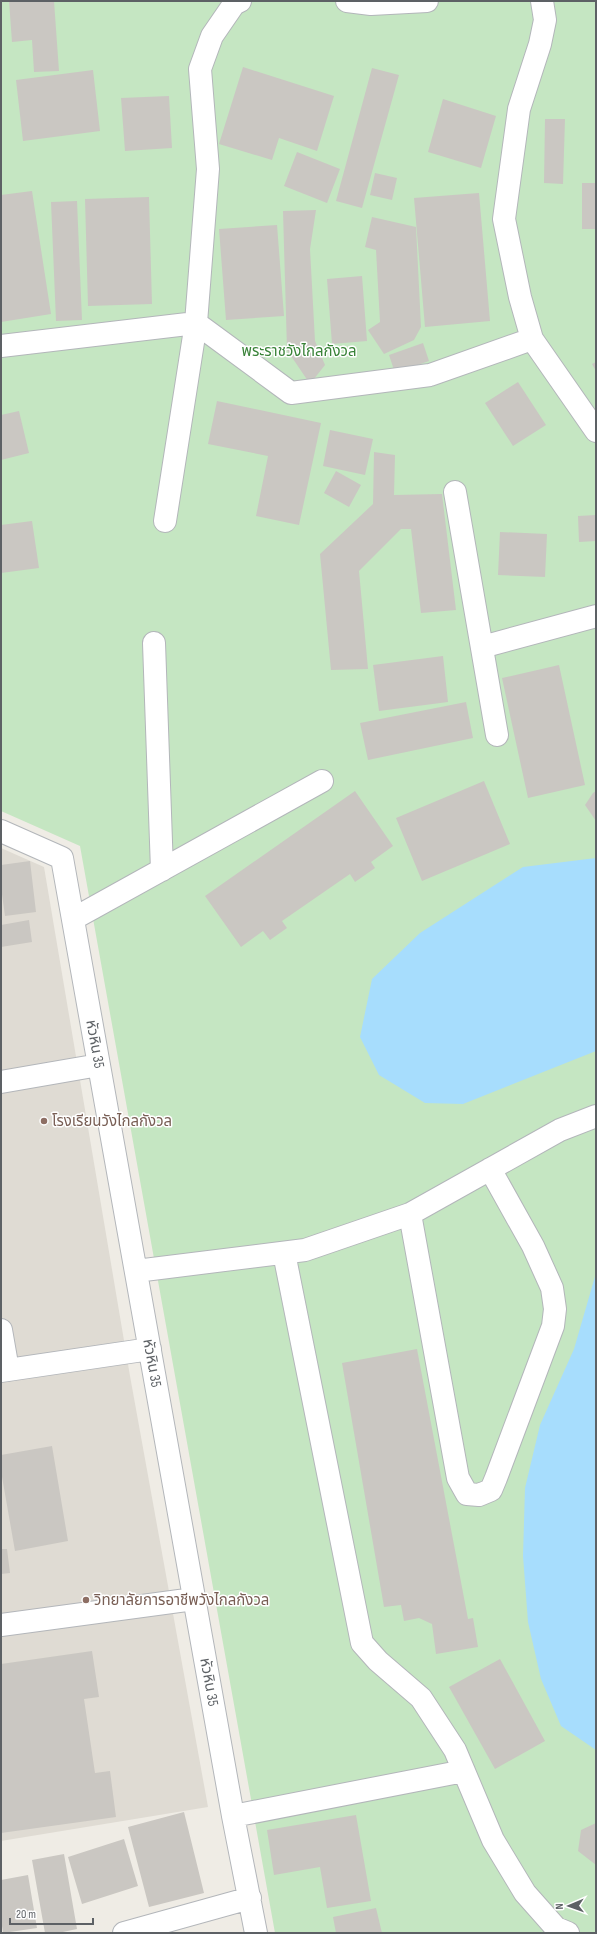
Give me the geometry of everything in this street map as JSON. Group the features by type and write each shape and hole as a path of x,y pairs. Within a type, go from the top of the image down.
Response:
{"street":[{"path":"165,521 196,323 208,169 200,69 212,36 234,4 240,1"},
{"path":"347,1 371,4 427,1"},
{"path":"542,1 545,20 540,44 519,109 504,220 520,297 532,339 596,431"},
{"path":"1,346 196,323 291,393 430,375 532,339"},
{"path":"455,492 497,735"},
{"path":"482,647 596,616"},
{"path":"154,643 162,870"},
{"path":"73,919 322,781"},
{"name":"หัวหิน 35","path":"1,831 62,858 194,1599 256,1933"},
{"path":"1,1082 99,1065"},
{"path":"136,1271 305,1250 410,1214 560,1130 596,1116"},
{"path":"410,1214 458,1478 467,1494 479,1495 491,1490 496,1478 553,1326 555,1309 552,1288 533,1246 490,1169"},
{"path":"284,1253 362,1643 378,1661 421,1698 455,1750 493,1840 525,1893 556,1928 568,1933"},
{"path":"1,1330 4,1370 150,1349"},
{"path":"1,1625 194,1599"},
{"path":"234,1816 464,1771"},
{"path":"124,1933 250,1898"}],"shaded area":[{"name":"วิทยาลัยการอาชีพวังไกลกังวล","path":"1,848 44,867 130,1376 208,1807 1,1841"}],"green space":[{"name":"พระราชวังไกลกังวล","path":"1,1 596,1 596,1933 275,1933 80,846 1,811"}],"water":[{"path":"596,858 596,1051 463,1104 425,1103 379,1075 360,1037 372,979 420,933 523,867"},
{"path":"596,1273 596,1750 561,1726 541,1679 528,1622 523,1556 525,1488 540,1425 574,1349"}],"building":[{"path":"9,1 54,1 59,71 34,72 32,40 12,42"},
{"path":"243,67 334,96 317,151 279,138 272,160 219,144"},
{"path":"372,68 399,75 362,208 336,201"},
{"path":"93,70 100,131 23,141 16,80"},
{"path":"169,96 172,148 125,151 121,98"},
{"path":"443,99 496,116 481,168 428,152"},
{"path":"545,119 565,119 563,184 544,183"},
{"path":"297,152 340,169 327,203 284,186"},
{"path":"375,173 397,178 392,200 370,195"},
{"path":"582,183 596,183 596,229 582,229"},
{"path":"32,191 51,314 1,322 1,195"},
{"path":"479,193 490,321 425,327 414,198"},
{"path":"149,197 152,304 88,306 85,199"},
{"path":"77,201 82,320 56,321 51,202"},
{"path":"316,210 310,249 315,341 325,365 310,384 287,350 283,211"},
{"path":"372,217 416,227 421,327 414,340 384,354 368,330 380,322 376,250 365,247"},
{"path":"277,225 284,316 226,320 219,229"},
{"path":"362,276 367,341 332,344 327,279"},
{"path":"423,343 429,361 395,373 389,355"},
{"path":"596,362 596,371 592,364"},
{"path":"518,382 546,425 513,446 485,403"},
{"path":"217,401 321,423 299,525 256,516 268,456 208,444"},
{"path":"19,411 29,453 1,460 1,415"},
{"path":"330,430 373,439 365,475 323,466"},
{"path":"374,452 395,455 394,495 442,494 456,610 421,613 411,529 401,529 359,571 368,669 331,670 320,554 373,504"},
{"path":"336,471 361,485 349,507 324,493"},
{"path":"596,515 596,541 579,542 578,516"},
{"path":"32,521 39,568 1,573 1,525"},
{"path":"500,532 547,534 545,577 498,575"},
{"path":"443,656 448,702 379,711 373,665"},
{"path":"559,665 585,785 528,798 502,678"},
{"path":"466,702 473,738 368,760 360,723"},
{"path":"484,781 510,844 422,881 396,818"},
{"path":"355,791 393,846 371,862 375,868 355,882 350,874 282,921 287,928 270,940 263,931 241,947 205,896"},
{"path":"596,791 596,821 585,805"},
{"path":"30,861 36,912 5,916 1,887 1,865"},
{"path":"29,920 32,942 1,947 1,925"},
{"path":"417,1349 468,1619 473,1618 478,1647 436,1654 432,1624 419,1618 404,1621 401,1605 384,1607 342,1363"},
{"path":"52,1446 68,1541 15,1551 1,1471 1,1455"},
{"path":"1,1549 7,1549 10,1573 1,1574"},
{"path":"92,1651 99,1697 84,1699 95,1773 110,1771 116,1817 1,1833 1,1664"},
{"path":"500,1659 545,1741 495,1769 449,1687"},
{"path":"184,1812 204,1893 149,1907 128,1827"},
{"path":"356,1815 371,1901 327,1908 320,1867 274,1875 267,1830"},
{"path":"596,1823 596,1865 578,1851 581,1830"},
{"path":"124,1839 138,1886 82,1904 68,1857"},
{"path":"64,1854 77,1929 58,1933 45,1933 32,1860"},
{"path":"28,1875 37,1928 3,1933 1,1919 1,1880"},
{"path":"376,1908 382,1933 336,1933 333,1917"}],"place":[{"name":"โรงเรียนวังไกลกังวล","path":"44,1121"},
{"name":"วิทยาลัยการอาชีพวังไกลกังวล","path":"86,1600"}]}
